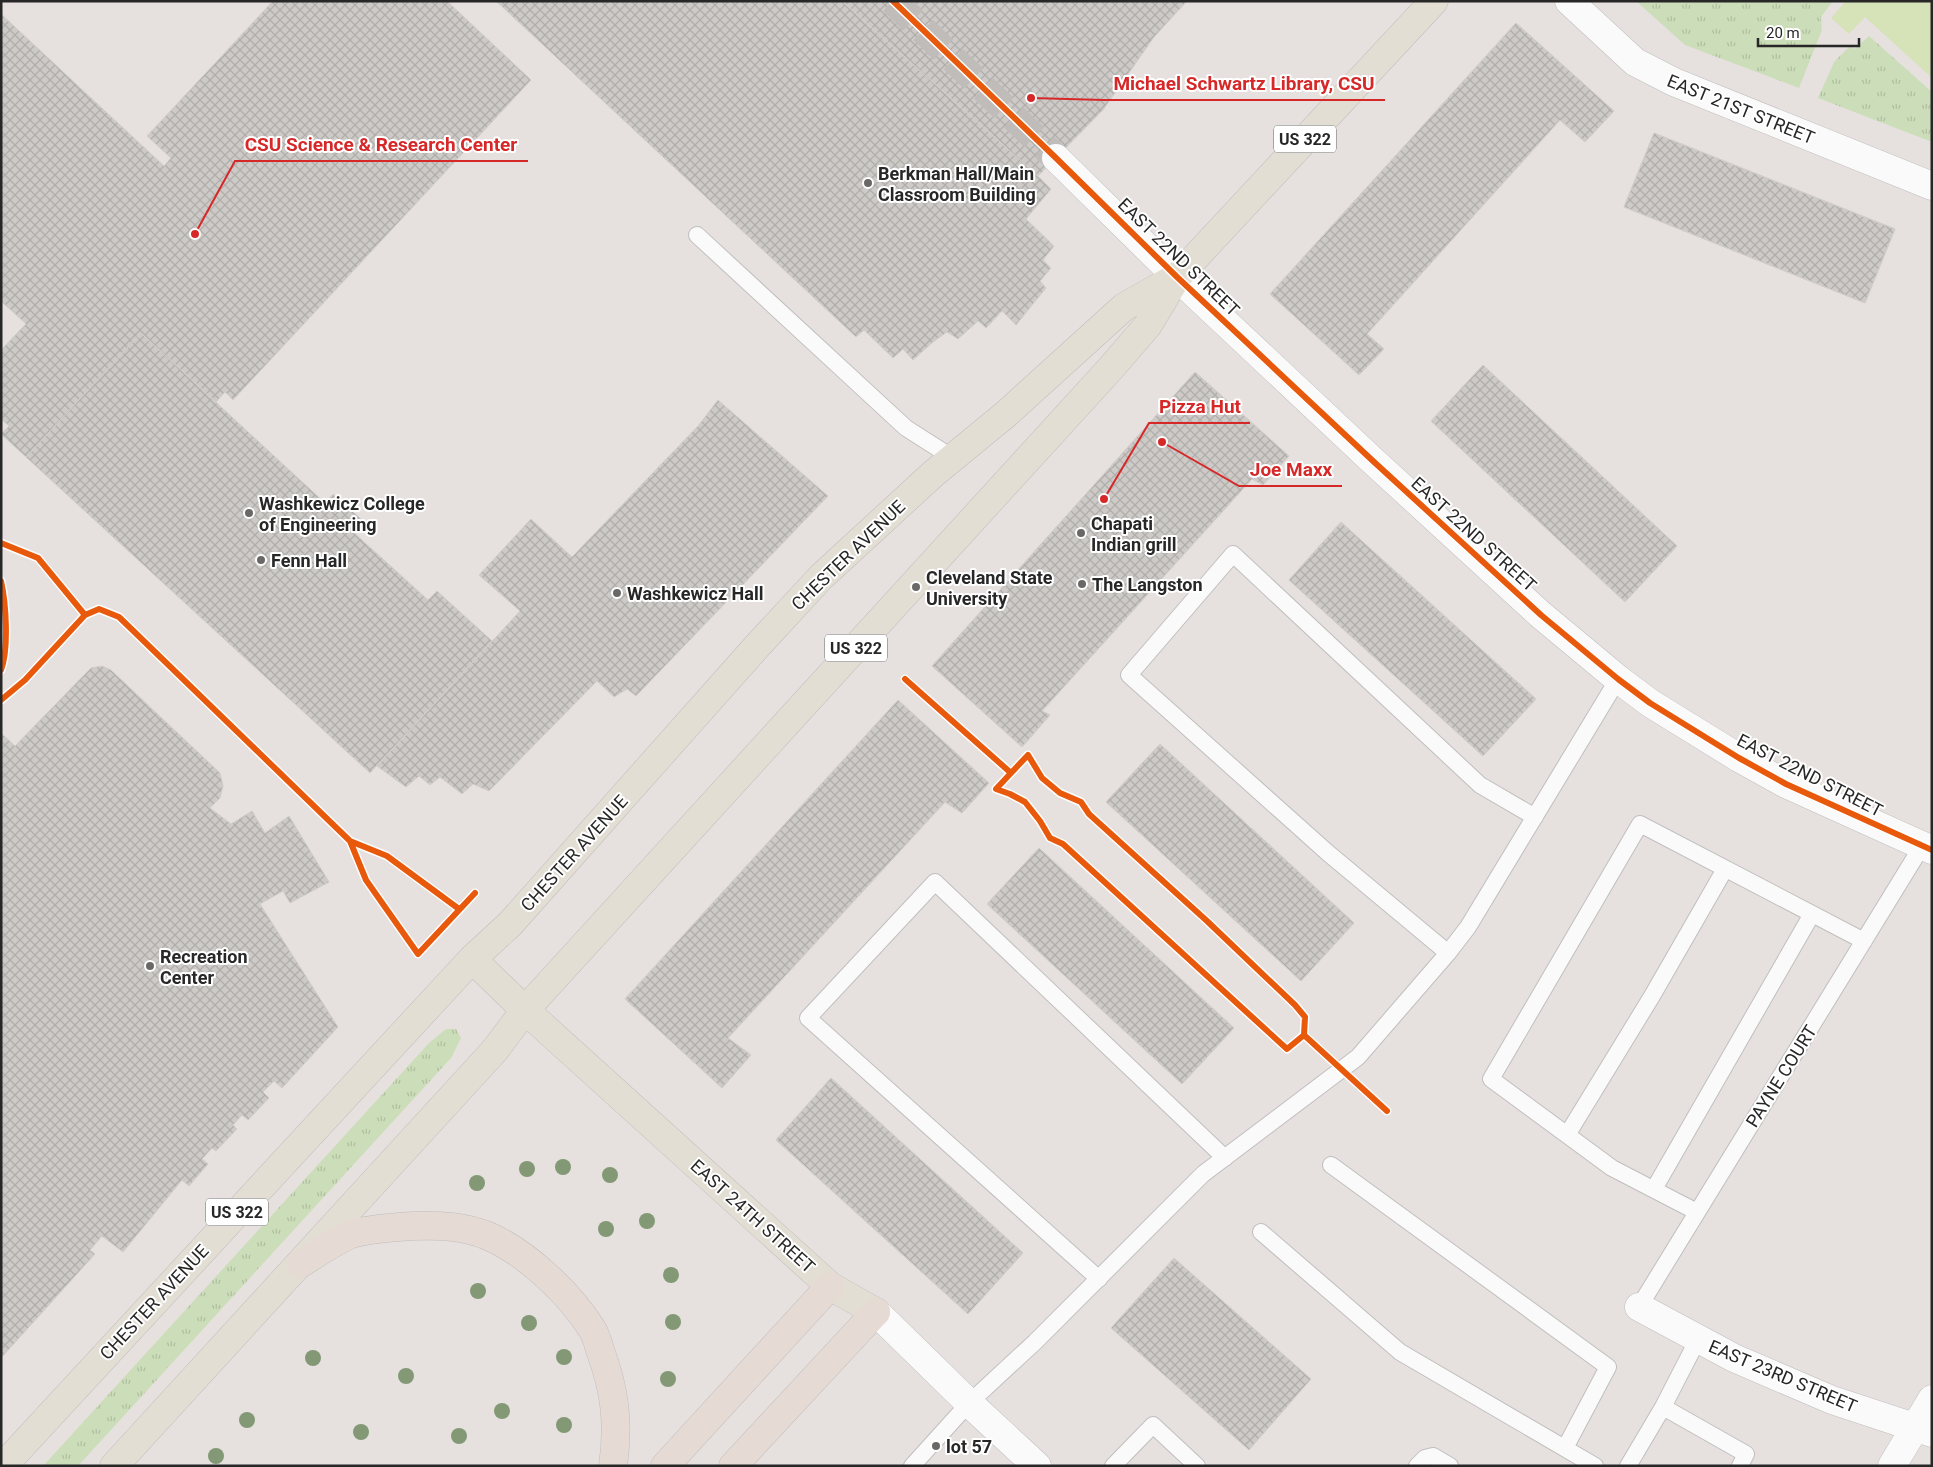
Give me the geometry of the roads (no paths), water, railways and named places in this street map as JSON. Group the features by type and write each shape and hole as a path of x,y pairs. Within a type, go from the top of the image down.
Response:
{"highway":[{"path":"300,1264 350,1235 394,1227 437,1225 459,1228 487,1236 514,1250 529,1260 561,1290 593,1330 610,1376 615,1405 616,1442 613,1466"},
{"path":"665,1466 830,1286"},
{"path":"733,1466 876,1312"}],"main road":[{"name":"CHESTER AVENUE","path":"114,1466 495,1050 525,1010 1110,370 1148,325 1177,277 1434,1"},
{"name":"CHESTER AVENUE","path":"3,1466 472,958 510,924 821,577 872,528 1006,414 1124,307 1177,277"},
{"name":"EAST 24TH STREET","path":"472,958 525,1010 830,1286 876,1312"}],"street":[{"name":"EAST 21ST STREET","path":"1570,1 1635,62 1674,82 1932,186"},
{"name":"EAST 22ND STREET","path":"1056,158 1177,277 1373,461 1540,615 1618,679 1650,703 1739,758 1786,784 1927,848"},
{"name":"EAST 23RD STREET","path":"1639,1306 1734,1358 1832,1400 1924,1429"},
{"name":"EAST 24TH STREET","path":"876,1312 1037,1466"},
{"path":"1892,1466 1924,1429 1932,1399"}],"lane":[{"path":"698,235 906,428 952,458"},
{"path":"1448,953 1328,853 1129,675 1233,554 1480,785 1535,817"},
{"path":"912,1466 969,1403 1035,1342 1203,1174 1358,1057 1448,953 1468,927 1618,679"},
{"path":"1697,1212 1612,1168 1491,1079 1640,824 1864,940"},
{"name":"PAYNE COURT","path":"1639,1306 1864,940 1927,848"},
{"path":"1567,1135 1652,996 1726,869"},
{"path":"1099,1278 808,1018 935,882 1225,1158"},
{"path":"1654,1189 1812,914"},
{"path":"1331,1165 1608,1367 1565,1448"},
{"path":"1261,1232 1400,1352 1595,1466"},
{"path":"1628,1466 1663,1407 1698,1339"},
{"path":"1663,1407 1746,1454 1740,1466"},
{"path":"1113,1466 1153,1424 1198,1466"},
{"path":"1417,1466 1424,1458 1433,1456 1450,1466"}],"tunnel":[{"path":"893,1 1056,158"}],"place":[{"name":"Michael Schwartz Library, CSU","path":"1031,98"},
{"name":"Berkman Hall/Main Classroom Building","path":"868,183"},
{"name":"CSU Science & Research Center","path":"195,234"},
{"name":"Joe Maxx","path":"1162,442"},
{"name":"Pizza Hut","path":"1104,499"},
{"name":"Washkewicz College of Engineering","path":"249,513"},
{"name":"Chapati Indian grill","path":"1081,533"},
{"name":"Fenn Hall","path":"261,560"},
{"name":"The Langston","path":"1082,584"},
{"name":"Cleveland State University","path":"916,587"},
{"name":"Washkewicz Hall","path":"617,593"},
{"name":"Recreation Center","path":"150,966"},
{"name":"lot 57","path":"936,1446"}]}
